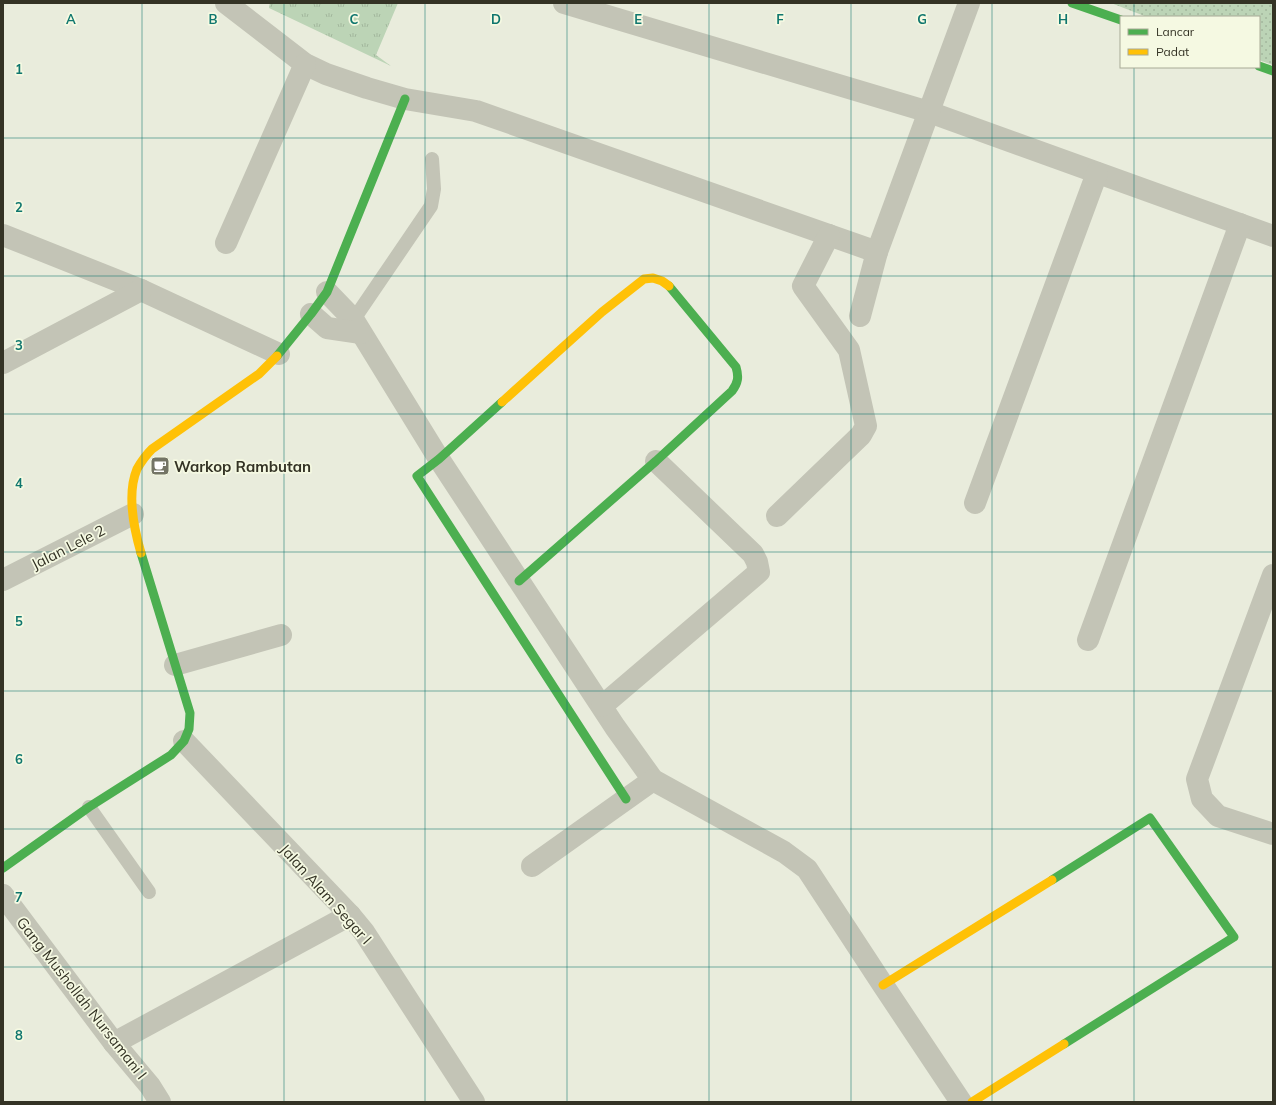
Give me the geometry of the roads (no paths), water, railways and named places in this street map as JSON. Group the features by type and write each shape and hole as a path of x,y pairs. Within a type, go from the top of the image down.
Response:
{"street":[{"path":"226,3 305,64 340,79 405,99 476,111 877,252"},
{"path":"564,3 929,112 1273,236"},
{"path":"860,316 877,252 969,3"},
{"path":"1072,3 1120,20"},
{"path":"226,242 305,64"},
{"path":"1260,66 1273,71"},
{"path":"3,868 89,807 171,755 184,742 189,729 190,713 141,552 133,514 133,487 135,476 140,462 152,449 258,374 279,354 327,292 405,99"},
{"path":"975,503 1098,173"},
{"path":"1088,640 1240,224"},
{"path":"3,235 141,290 279,354"},
{"path":"777,516 862,436 866,426 849,350 803,286 830,235"},
{"path":"519,581 656,461 732,391 737,384 739,376 736,366 669,286 662,281 653,278 644,279 602,312 439,459 417,476 626,799"},
{"path":"3,362 141,290"},
{"path":"327,292 354,328 615,727 653,780 784,852 808,869 961,1102"},
{"path":"311,314 327,328 354,328"},
{"path":"602,706 759,572 757,562 753,554 656,461"},
{"name":"Jalan Lele 2","path":"3,580 133,514"},
{"path":"1273,576 1197,779 1202,799 1218,816 1273,834"},
{"path":"175,665 281,635"},
{"name":"Jalan Alam Segar I","path":"184,742 350,915 364,932 474,1102"},
{"path":"532,866 653,780"},
{"path":"883,985 1150,818 1234,937 972,1102"},
{"name":"Gang Mushollah Nursamani I","path":"3,895 114,1043 150,1086 160,1102"},
{"path":"114,1043 350,915"}],"lane":[{"path":"354,328 431,206 434,189 432,159"},
{"path":"89,807 149,892"}],"place":[{"name":"Warkop Rambutan","path":"160,466"}]}
